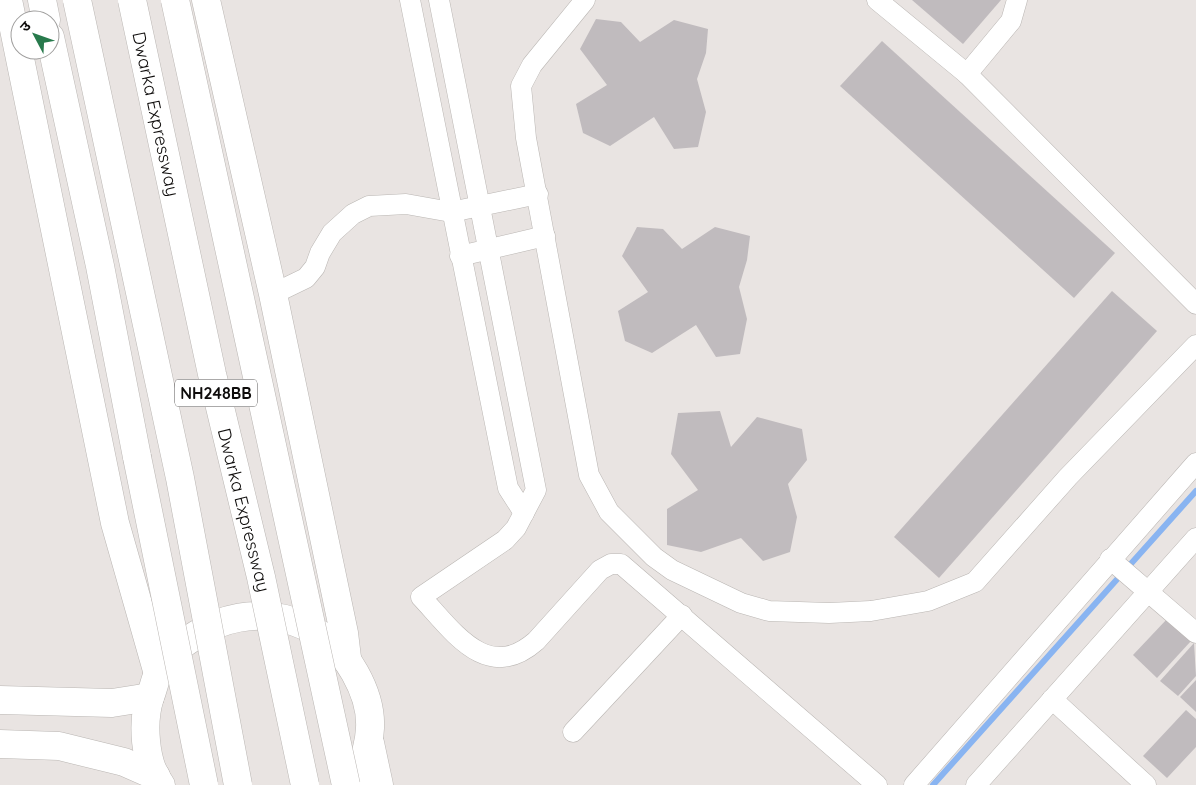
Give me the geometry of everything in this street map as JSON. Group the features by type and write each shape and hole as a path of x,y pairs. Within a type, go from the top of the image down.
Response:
{"main road":[{"path":"8,0 115,524 154,686"},
{"name":"NH248BB","path":"77,0 180,478 238,785"},
{"name":"Dwarka Expressway","path":"132,0 212,374 262,577 305,785"},
{"path":"175,0 346,785"},
{"path":"206,0 273,294 344,633 347,658"},
{"path":"55,60 100,266 204,785"},
{"path":"159,781 146,746 146,709 154,686 181,644 212,624 248,615 285,618 320,632 347,658 364,690 370,727 364,764 352,785"},
{"path":"0,700 112,703 154,686"},
{"path":"368,736 379,785"},
{"path":"0,744 59,746 124,762 159,781"}],"street":[{"path":"410,0 451,212 508,488 524,513"},
{"path":"439,0 536,490 516,528 505,540 420,597 476,652 493,656 511,657 526,650 558,618 591,578 611,564 621,564 877,785"},
{"path":"585,0 532,66 521,86 526,138 538,194 589,475 609,512 660,561 672,570 741,604 769,611 829,613 871,611 928,601 974,582 1075,470 1196,345"},
{"path":"877,0 967,74 1196,304"},
{"path":"967,74 1011,21 1017,0"},
{"path":"273,294 306,278 315,268 320,254 332,233 353,214 369,206 406,204 451,212 538,194"},
{"path":"460,256 545,236"},
{"path":"914,785 1120,566 1196,463"},
{"path":"976,785 1196,538"},
{"path":"1120,566 1196,633"},
{"path":"574,732 682,615"},
{"path":"1052,698 1146,785"}],"building":[{"path":"912,0 1001,0 963,44"},
{"path":"596,19 621,22 640,42 674,20 708,29 706,53 697,79 706,112 698,147 674,149 654,117 610,146 583,133 576,104 607,85 580,49"},
{"path":"882,41 1115,253 1074,298 840,86"},
{"path":"637,227 663,229 682,249 715,227 750,236 747,260 739,287 747,319 740,354 716,357 696,325 652,353 625,341 618,311 648,292 622,256"},
{"path":"1112,291 1157,331 939,578 894,537"},
{"path":"720,411 731,447 757,417 802,429 807,460 788,484 797,517 790,552 763,561 741,538 701,552 667,545 667,509 698,490 671,454 678,413"},
{"path":"1167,619 1191,641 1157,678 1133,655"},
{"path":"1194,643 1196,676 1178,696 1160,681"},
{"path":"1196,680 1196,712 1180,697"},
{"path":"1186,710 1196,719 1196,747 1167,778 1143,756"}],"waterway":[{"path":"933,785 1196,491"}]}
